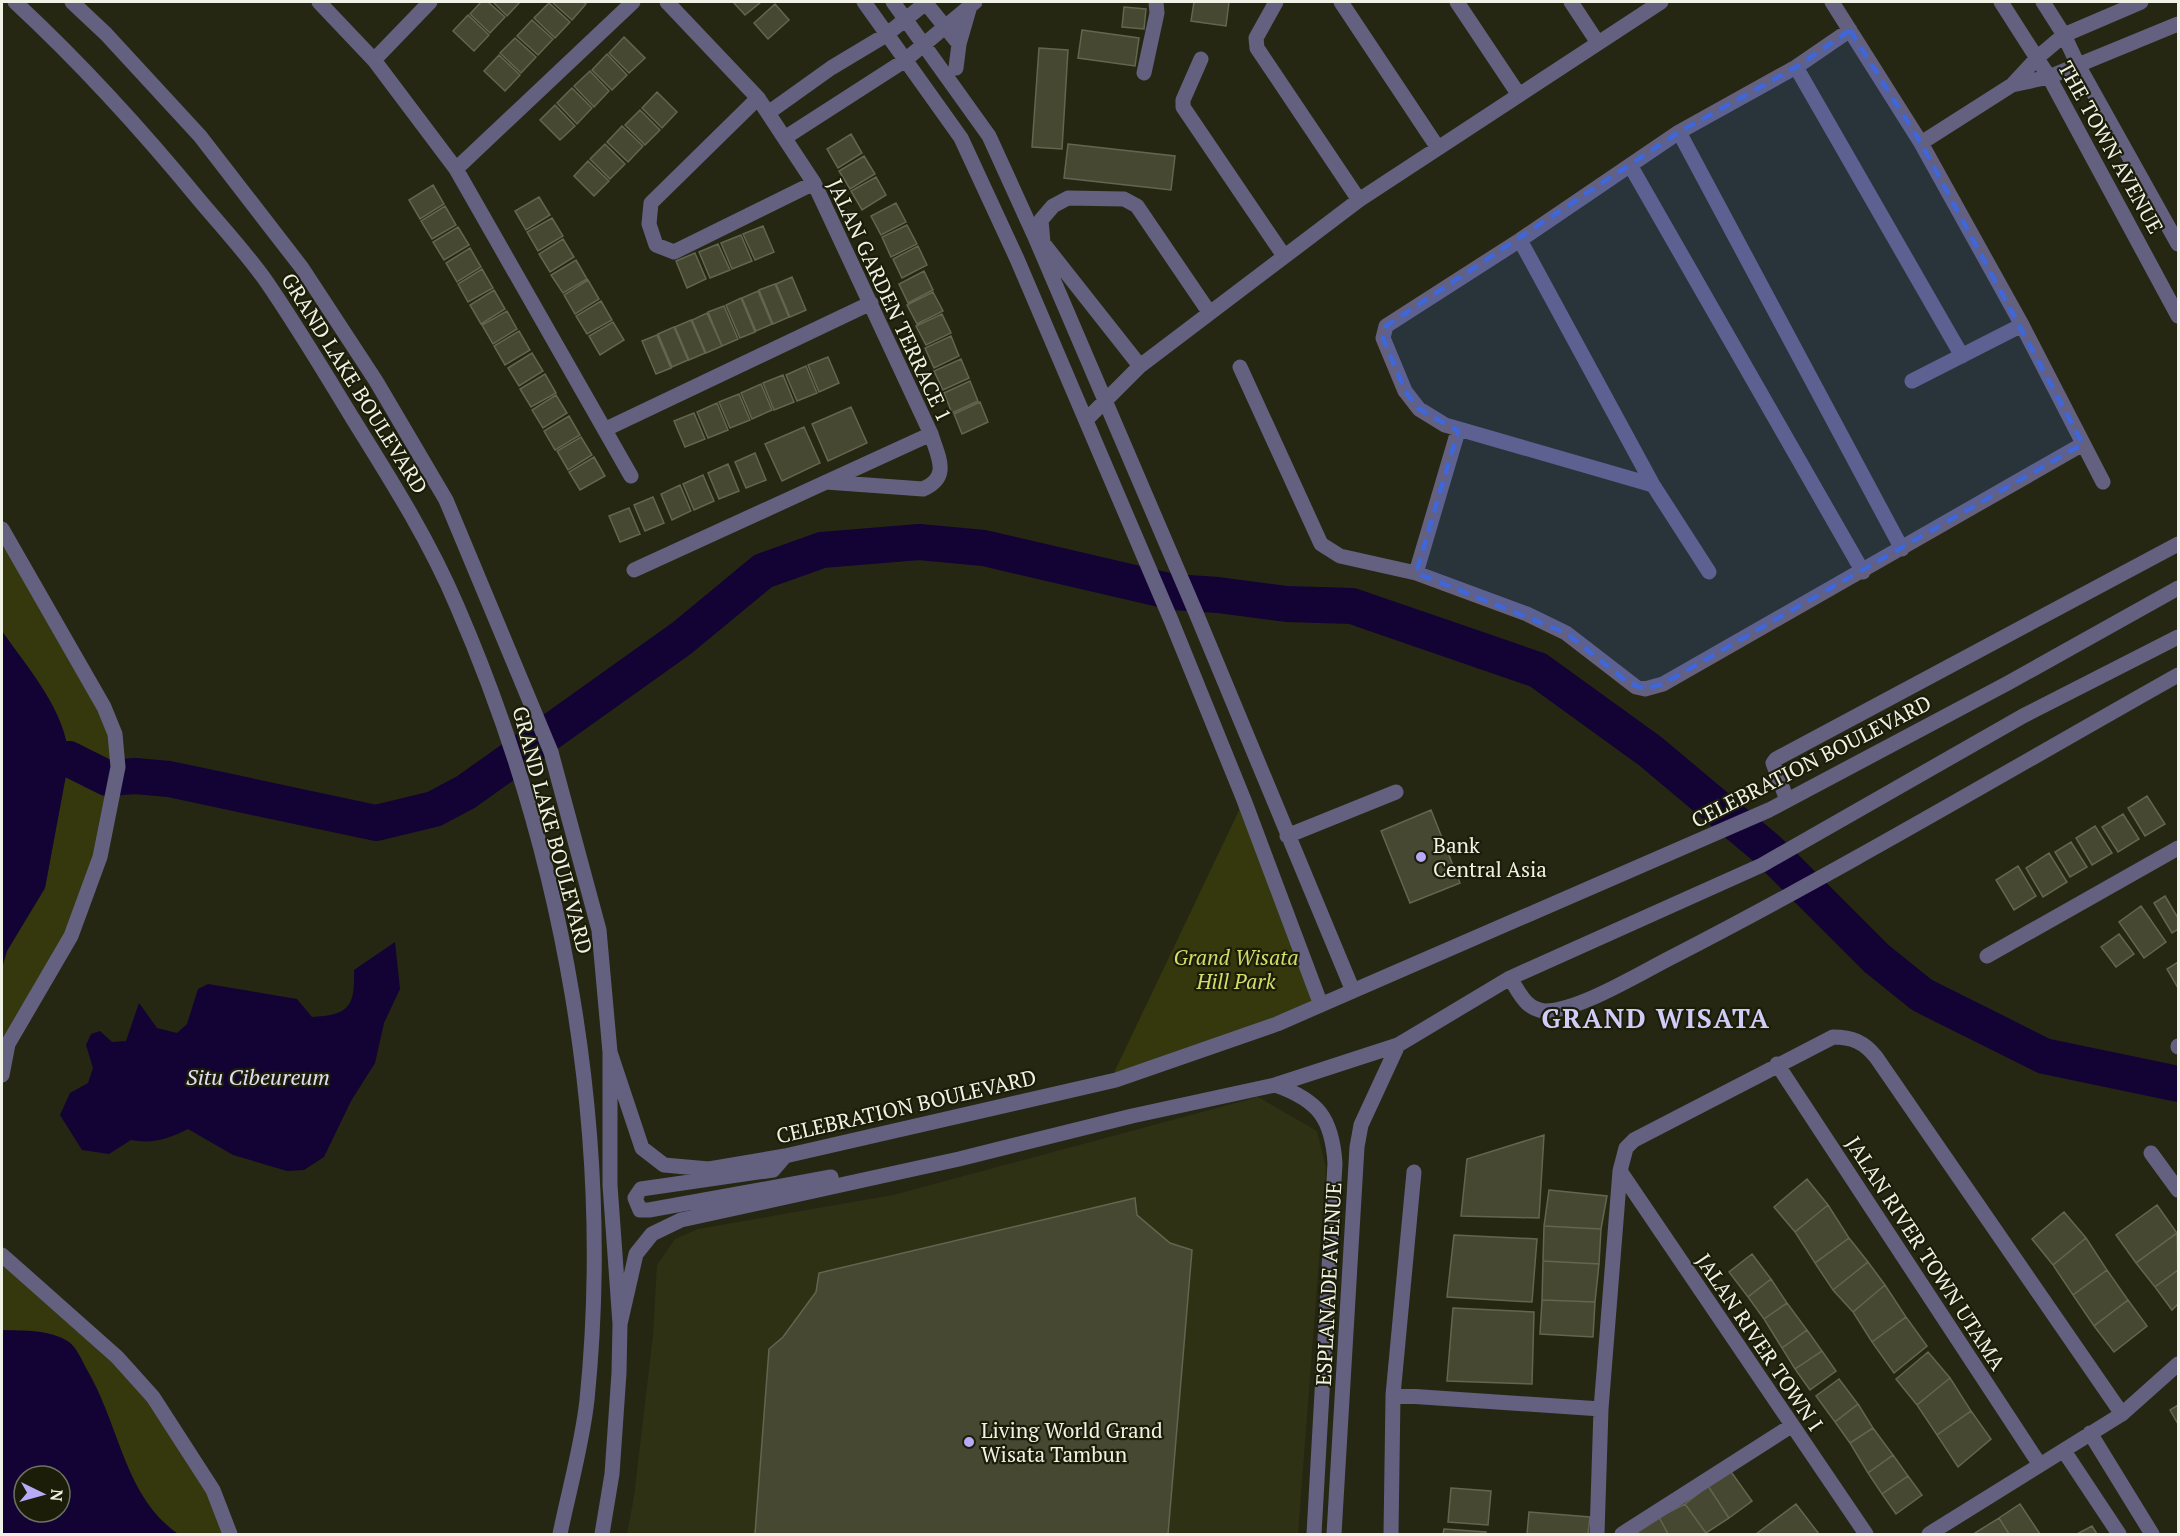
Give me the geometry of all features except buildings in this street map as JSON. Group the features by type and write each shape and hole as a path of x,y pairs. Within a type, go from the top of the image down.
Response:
{"street":[{"name":"GRAND LAKE BOULEVARD","path":"15,2 77,59 158,150 265,280 412,513 456,603 495,699 519,772 564,937 594,1166 596,1227 587,1403 560,1534"},
{"name":"GRAND LAKE BOULEVARD","path":"72,2 106,34 200,135 302,268 376,381 446,500 551,752 599,930 610,1052 610,1185 620,1324 612,1474 602,1534"},
{"path":"319,2 374,60 456,169 631,476"},
{"path":"374,60 430,2"},
{"path":"456,169 633,2"},
{"name":"JALAN GARDEN TERRACE 1","path":"667,2 758,98 786,137 814,183 930,434 940,466 940,476 935,484 923,489 909,490 826,483"},
{"path":"864,2 961,138 1017,259 1171,620 1244,800 1321,1005"},
{"path":"893,2 989,136 1035,237 1196,613 1353,991"},
{"path":"768,113 831,68 886,35 926,2 959,44"},
{"path":"1144,73 1157,13 1156,2"},
{"path":"1276,2 1257,38 1257,48 1359,200"},
{"path":"1341,2 1438,148"},
{"path":"1457,2 1519,95"},
{"path":"1571,2 1598,43"},
{"path":"1086,420 1140,366 1359,200 1661,2"},
{"path":"1832,2 1922,143 2022,325 2103,482"},
{"name":"THE TOWN AVENUE","path":"2001,2 2038,57 2178,316"},
{"name":"THE TOWN AVENUE","path":"2043,2 2064,34 2078,64 2178,244"},
{"path":"1922,143 2012,85 2064,34 2141,2"},
{"path":"786,137 904,61 972,4"},
{"path":"956,68 959,44 972,4"},
{"path":"2012,85 2049,77 2178,24"},
{"path":"1653,485 1458,431 1419,410 1405,391 1383,338 1384,330 1386,326 1520,240 1679,132 1796,67 1850,30"},
{"path":"1201,59 1183,100 1183,106 1284,256"},
{"path":"1796,67 1962,356"},
{"path":"758,98 651,203 649,224 656,245 674,252 814,183"},
{"path":"1679,132 1902,549"},
{"path":"1630,165 1863,572"},
{"path":"1140,366 1043,243 1041,220 1053,206 1068,198 1124,199 1137,206 1209,312"},
{"path":"1520,240 1653,485 1709,572"},
{"path":"606,429 871,303"},
{"path":"1912,381 2022,325"},
{"path":"1240,367 1321,544 1340,556 1416,573 1527,614 1557,628 1593,651 1627,682 1645,689 1663,684 1863,572 2083,444"},
{"path":"1416,573 1458,431"},
{"path":"634,570 930,434"},
{"path":"2,529 104,706 114,734 118,767 100,857 78,920 63,951 8,1044 2,1075"},
{"path":"1787,800 1773,769 1776,759 2178,544"},
{"name":"CELEBRATION BOULEVARD","path":"610,1052 621,1094 642,1148 664,1165 709,1169 785,1156 1116,1080 1276,1024 1729,829 2008,683 2178,588"},
{"path":"620,1324 636,1254 652,1234 681,1220 1275,1085 1398,1045 1510,978 1762,865 2023,716 2178,637"},
{"path":"1510,978 1526,1003 1536,1010 1555,1010 1600,994 1793,892 2178,675"},
{"path":"1287,836 1396,792"},
{"path":"1987,956 2178,848"},
{"path":"1597,1534 1601,1409 1620,1172 1626,1148 1634,1140 1833,1037 1848,1037 1866,1046 2122,1414"},
{"name":"ESPLANADE AVENUE","path":"1334,1534 1356,1147 1368,1106 1398,1045"},
{"name":"JALAN RIVER TOWN UTAMA","path":"1777,1064 2040,1465"},
{"name":"ESPLANADE AVENUE","path":"1275,1085 1300,1094 1317,1108 1329,1126 1334,1142 1335,1163 1314,1534"},
{"path":"2151,1153 2178,1190"},
{"path":"785,1156 773,1170 641,1188 635,1198 640,1210 649,1210 840,1175 897,1172"},
{"path":"1391,1534 1393,1395 1414,1172"},
{"name":"JALAN RIVER TOWN I","path":"1620,1172 1866,1534"},
{"path":"2,1255 117,1357 153,1397 213,1490 230,1534"},
{"path":"1929,1534 2122,1414 2178,1364"},
{"path":"1393,1395 1601,1409"},
{"path":"1622,1534 1791,1426"},
{"path":"2090,1433 2152,1534"},
{"path":"2064,1451 2119,1534"}],"highlighted area":[{"path":"1850,30 1921,143 2083,444 1663,684 1645,689 1627,682 1566,633 1416,573 1458,431 1419,409 1405,391 1383,338 1386,326 1679,132 1796,67"}],"shaded area":[{"path":"1258,1097 1317,1131 1326,1168 1298,1534 627,1534 634,1497 653,1335 657,1265 675,1239 698,1229 893,1195"}],"green space":[{"path":"2,528 115,734 100,857 2,1075 2,968 7,951 45,888 69,759 18,655 2,631"},
{"name":"Grand Wisata Hill Park","path":"1244,800 1321,1005 1110,1081"},
{"path":"2,1255 153,1397 230,1534 178,1534 154,1514 37,1332 2,1330"}],"water":[{"path":"2,631 54,707 66,741 69,759 45,888 7,951 2,968"},
{"name":"Situ Cibeureum","path":"395,942 400,989 384,1023 375,1063 351,1101 324,1157 304,1170 287,1171 233,1155 188,1129 160,1140 131,1140 109,1154 82,1150 60,1115 70,1093 88,1083 93,1068 86,1045 91,1034 100,1031 112,1042 126,1041 139,1003 157,1028 177,1033 187,1024 198,989 208,984 297,999 312,1017 335,1014 348,1006 351,1000 354,970"},
{"path":"2,1330 53,1335 69,1342 76,1350 97,1389 124,1457 145,1500 178,1534 2,1534"}],"waterway":[{"path":"69,759 107,778 135,776 169,779 376,823 434,809 466,792 682,638 763,571 822,550 919,542 984,548 1173,592 1287,604 1352,606 1538,670 1650,751 1768,850 1876,958 1922,995 2044,1056 2178,1084"}],"place":[{"name":"Bank Central Asia","path":"1421,857"},
{"name":"Living World Grand Wisata Tambun","path":"969,1442"}],"district":[{"name":"GRAND WISATA","path":"1656,1018"}]}
